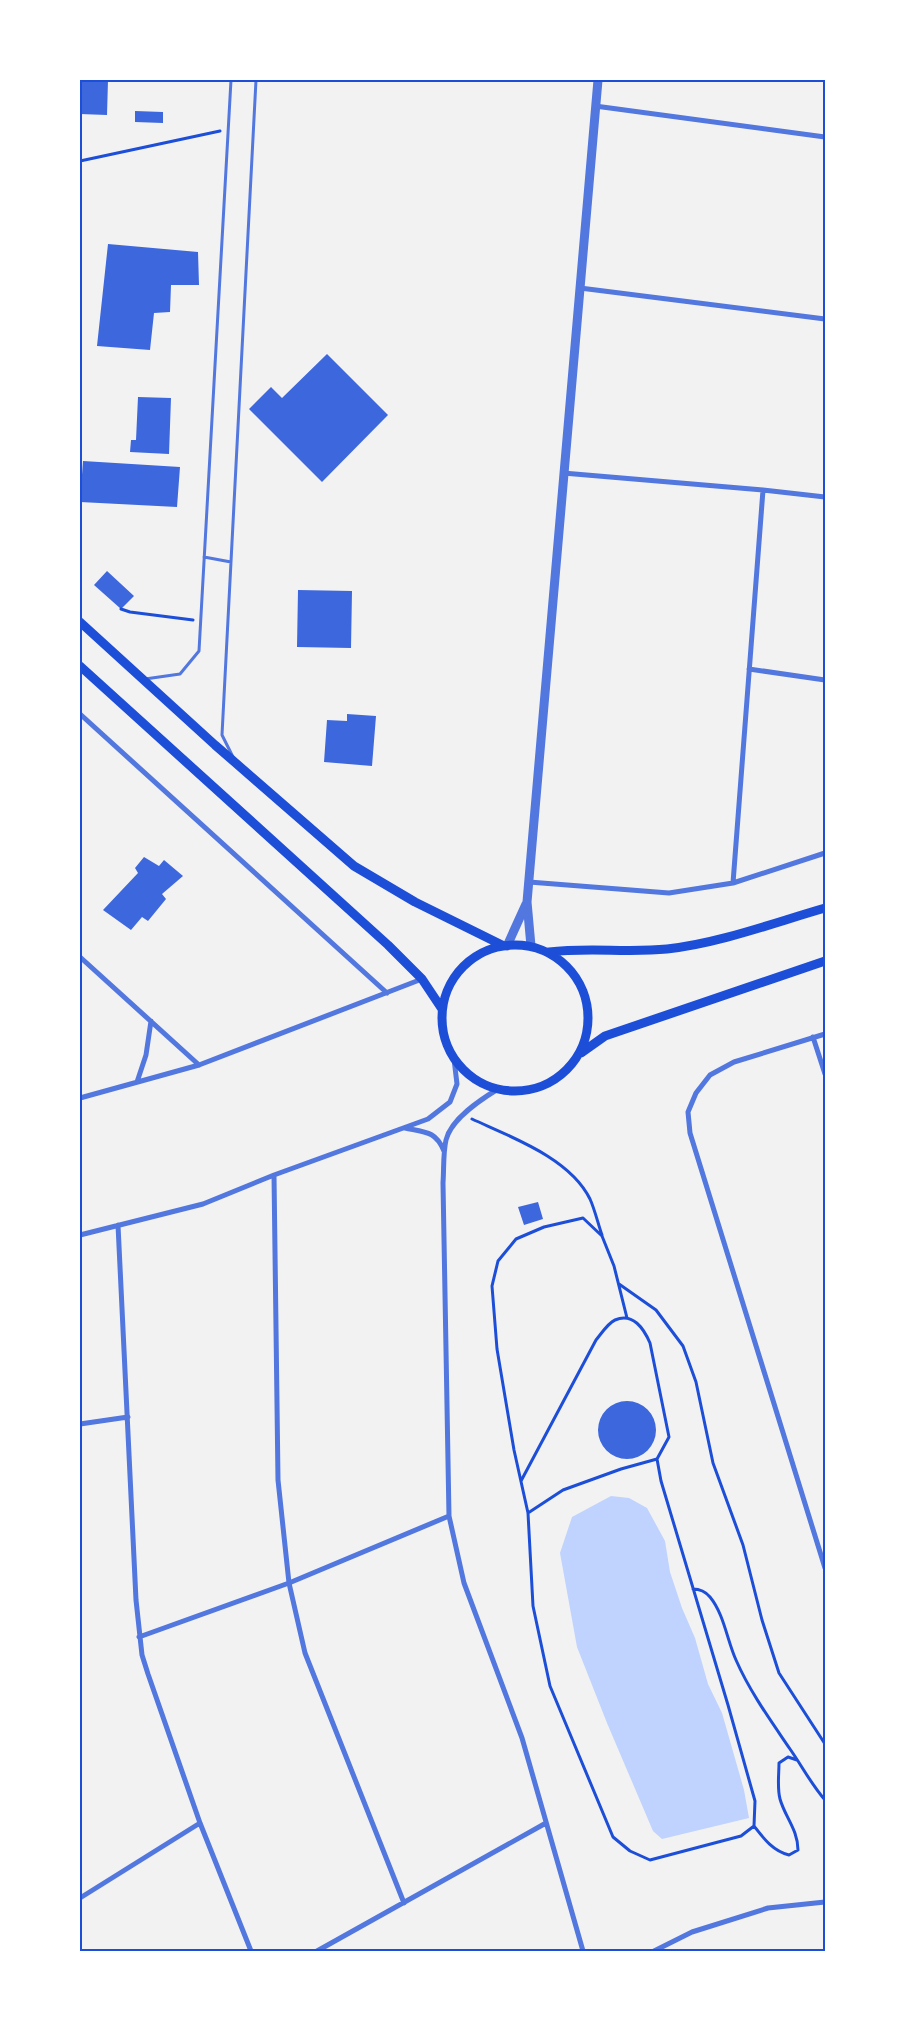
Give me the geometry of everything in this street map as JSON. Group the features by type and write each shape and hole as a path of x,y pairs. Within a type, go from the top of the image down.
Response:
{"main road":[{"path":"80,622 236,764 354,866 415,902 506,946"},
{"path":"80,666 422,979 442,1009"},
{"path":"549,952 667,949 727,937 825,908"},
{"path":"580,1053 588,1027 587,1001 576,976 549,952 531,946 506,946 475,957 458,972 449,987 442,1009 444,1035 454,1059 472,1077 498,1090 524,1091 548,1084 566,1071 580,1053 604,1036 825,961"}],"street":[{"path":"531,946 527,902 598,80"},
{"path":"595,106 825,137"},
{"path":"580,288 825,319"},
{"path":"563,472 825,497"},
{"path":"733,883 763,490"},
{"path":"750,669 825,680"},
{"path":"80,714 387,993"},
{"path":"529,882 669,893 733,883 825,853"},
{"path":"506,946 527,902"},
{"path":"80,957 199,1065"},
{"path":"80,1098 199,1065 422,979"},
{"path":"137,1082 146,1055 151,1021"},
{"path":"825,1034 734,1062 710,1075 696,1093 688,1112 690,1133 825,1568"},
{"path":"814,1037 825,1074"},
{"path":"80,1235 203,1204 274,1175 428,1119 450,1102 457,1084 454,1059"},
{"path":"498,1090 475,1104 446,1139 443,1183 449,1516 464,1584 522,1738 583,1951"},
{"path":"404,1128 434,1136 440,1140 445,1154"},
{"path":"274,1175 278,1480 289,1583 305,1653 404,1902"},
{"path":"118,1225 139,1637 148,1674 200,1822 251,1951"},
{"path":"80,1424 128,1417"},
{"path":"139,1637 289,1583 449,1516"},
{"path":"80,1898 200,1822"},
{"path":"317,1951 546,1823"},
{"path":"654,1951 692,1932 768,1908 825,1902"}],"lane":[{"path":"142,679 180,674 199,651 231,80"},
{"path":"236,764 222,734 256,80"},
{"path":"204,557 231,562"}],"path":[{"path":"80,162 114,153 228,130"},
{"path":"122,609 130,612 201,621"},
{"path":"464,1115 543,1153 572,1175 590,1198 614,1266 627,1318"},
{"path":"602,1236 583,1218 544,1228 516,1239 498,1261 492,1286 497,1349 528,1513 533,1606 550,1686 613,1837 630,1850 650,1860 741,1836 754,1826"},
{"path":"619,1284 656,1310 683,1346 696,1382 713,1463 742,1546 779,1673 825,1744"},
{"path":"521,1482 596,1340 614,1320 627,1318 638,1323 650,1343 669,1437 657,1459 661,1481 755,1801 754,1826 764,1840 776,1850 790,1855 798,1850 798,1840 780,1799 778,1780 780,1763 788,1758 798,1760"},
{"path":"528,1513 563,1490 621,1469 657,1459"},
{"path":"693,1589 701,1589 709,1595 716,1606 736,1661 762,1709 798,1760 806,1776 825,1800"}],"water":[{"path":"611,1496 629,1498 647,1508 665,1541 670,1572 682,1608 695,1638 708,1684 722,1713 744,1790 749,1818 662,1839 653,1831 577,1647 560,1553 572,1517"}],"building":[{"path":"80,80 108,80 107,115 80,114"},
{"path":"135,111 163,112 163,123 135,122"},
{"path":"108,244 198,252 199,285 171,285 170,312 154,313 150,350 97,346"},
{"path":"327,354 388,415 322,482 249,409 271,387 282,398"},
{"path":"138,397 171,398 169,454 130,452 131,440 136,440"},
{"path":"83,461 180,467 177,507 80,502"},
{"path":"107,571 134,596 121,609 94,585"},
{"path":"298,590 352,591 351,648 297,647"},
{"path":"347,714 376,716 372,766 324,762 327,720 347,721"},
{"path":"144,857 159,866 164,860 183,876 162,894 166,899 148,921 142,917 131,930 103,910 138,873 135,868"},
{"path":"538,1202 543,1219 524,1225 518,1207"},
{"path":"621,1401 633,1401 648,1409 656,1424 656,1436 648,1451 633,1459 621,1459 606,1451 598,1436 598,1424 606,1409"}]}
